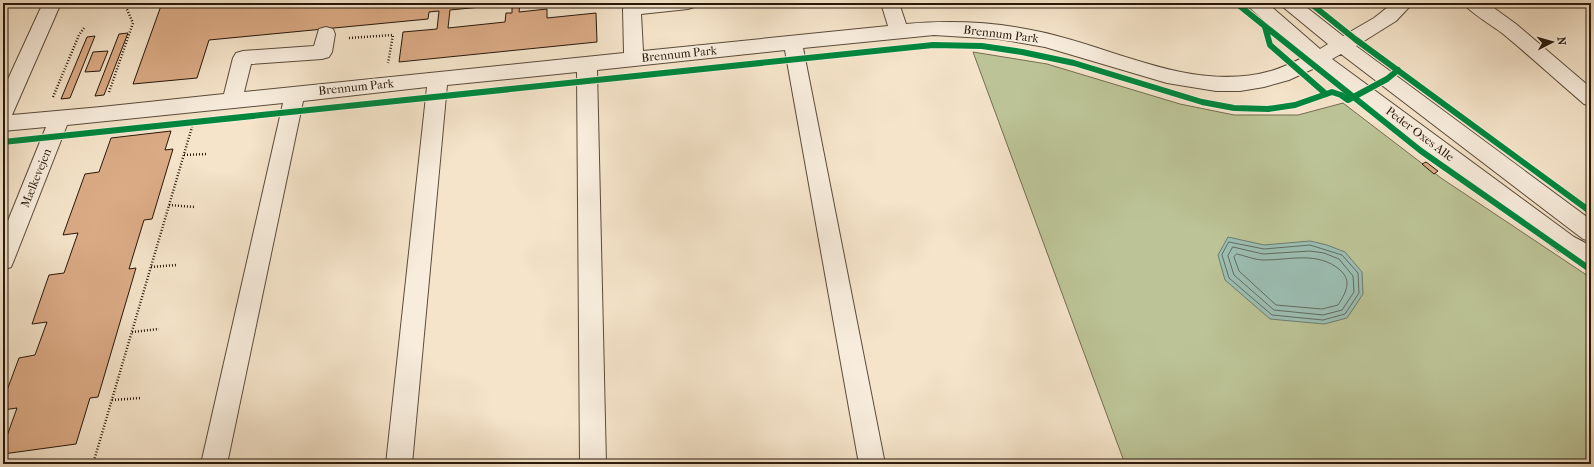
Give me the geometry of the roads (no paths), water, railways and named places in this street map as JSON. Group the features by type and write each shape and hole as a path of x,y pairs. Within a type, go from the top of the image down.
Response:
{"street":[{"path":"3,112 52,3"},
{"path":"634,59 632,9 688,3"},
{"path":"890,3 898,32"},
{"name":"Peder Oxes Alle","path":"1255,3 1318,58 1566,244 1591,257"},
{"name":"Peder Oxes Alle","path":"1289,3 1342,45 1591,232"},
{"path":"1342,45 1353,40 1394,14 1404,3"},
{"path":"1472,3 1480,7 1509,29 1591,99"},
{"name":"Brennum Park","path":"3,123 101,115 384,84 934,28 984,30 1038,38 1164,75 1202,82 1233,84 1265,80 1318,58 1342,45"},
{"path":"232,101 243,58 322,52 325,37"},
{"path":"793,43 872,464"},
{"path":"587,64 593,464"},
{"path":"399,464 438,79"},
{"path":"214,464 295,94"},
{"name":"Mælkevejen","path":"3,260 52,119"}],"water":[{"path":"1228,237 1264,245 1310,241 1327,245 1345,252 1362,272 1363,294 1347,318 1324,324 1270,319 1225,280 1218,255"}]}
